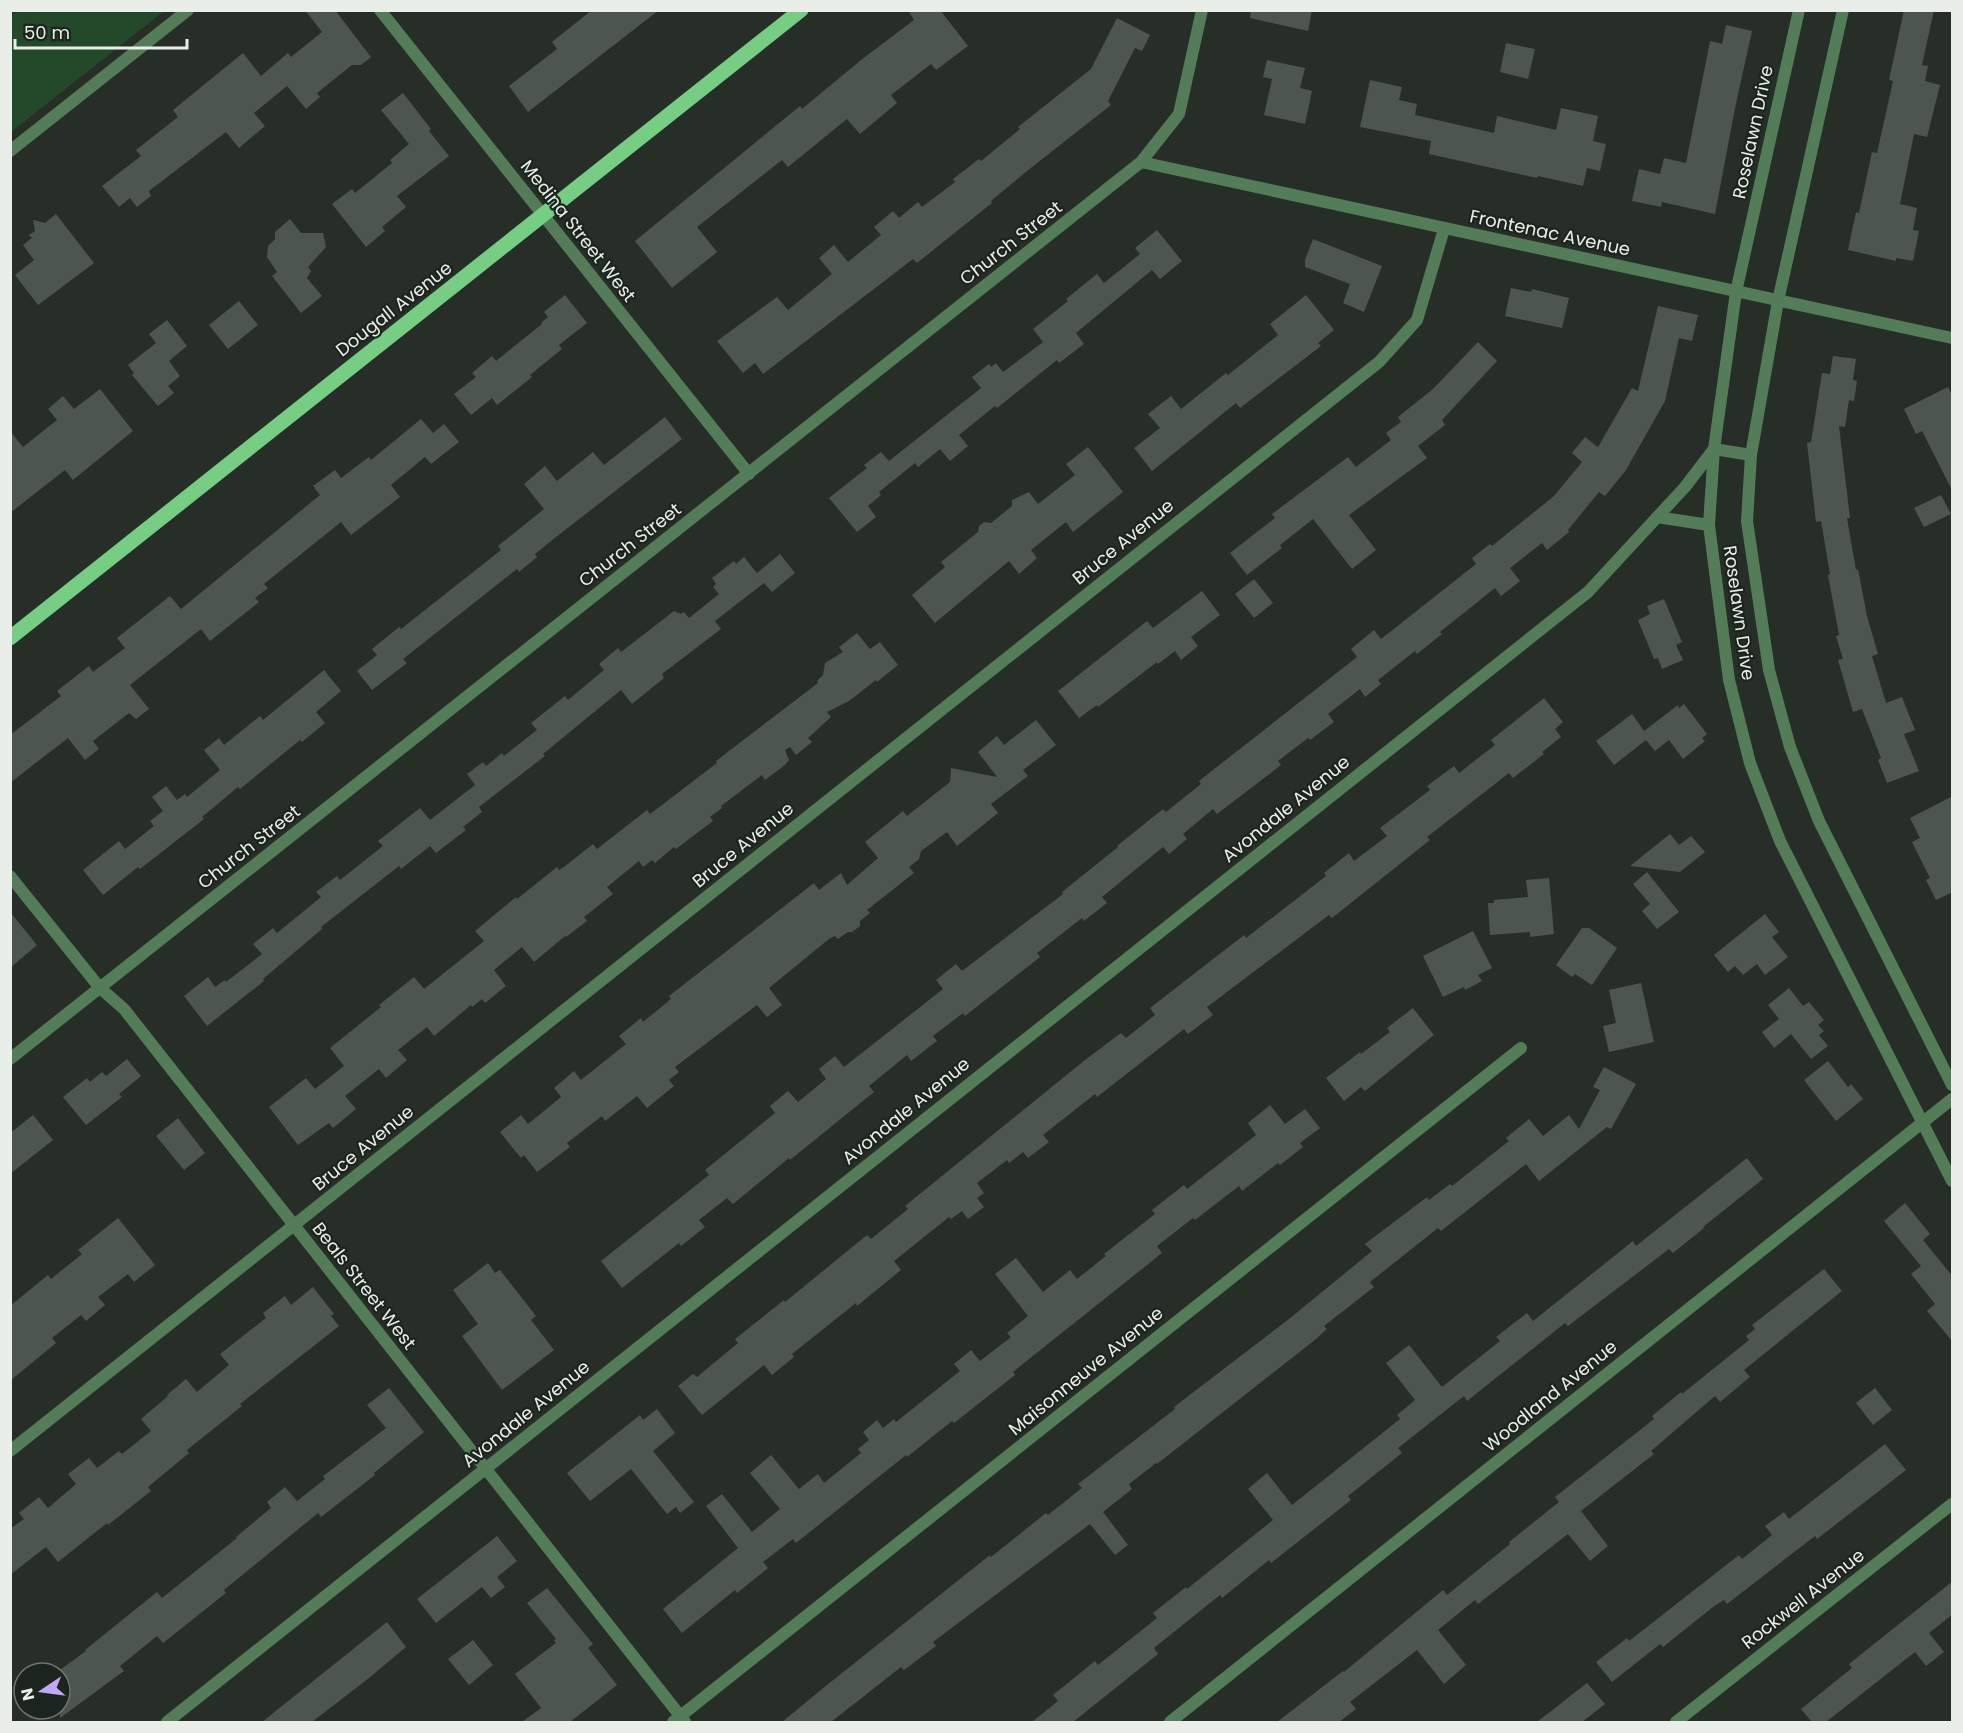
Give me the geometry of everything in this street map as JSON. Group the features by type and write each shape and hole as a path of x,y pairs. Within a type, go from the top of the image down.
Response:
{"main road":[{"name":"Dougall Avenue","path":"10,638 801,10"}],"street":[{"path":"10,151 188,10"},
{"name":"Medina Street West","path":"380,10 748,474"},
{"name":"Church Street","path":"10,1059 1141,162 1179,114 1202,10"},
{"name":"Roselawn Drive","path":"1799,10 1736,292 1714,449 1709,525 1729,680 1750,763 1780,841 1953,1181"},
{"name":"Roselawn Drive","path":"1843,10 1778,302 1751,455 1747,521 1769,670 1790,747 1819,821 1953,1085"},
{"name":"Frontenac Avenue","path":"1141,162 1778,302 1953,338"},
{"name":"Bruce Avenue","path":"10,1451 1379,362 1418,320 1444,229"},
{"path":"1714,449 1751,455"},
{"name":"Avondale Avenue","path":"167,1722 1588,592 1685,487 1714,449"},
{"path":"1657,517 1709,525"},
{"name":"Beals Street West","path":"10,876 100,988 124,1009 680,1721"},
{"name":"Maisonneuve Avenue","path":"680,1721 1521,1048"},
{"name":"Woodland Avenue","path":"1170,1722 1953,1099"},
{"name":"Rockwell Avenue","path":"1676,1722 1953,1504"}],"green space":[{"path":"18,10 164,11 11,132 11,16"}],"building":[{"path":"305,10 335,10 371,57 361,65 352,65 317,93 320,97 306,109 287,86 254,113 265,126 239,148 226,132 149,191 151,196 137,207 130,198 119,207 102,186 141,156 136,150 178,117 173,110 243,53 261,76 288,53 291,57 322,32"},
{"path":"592,10 659,10 528,112 509,86 557,49 552,42"},
{"path":"908,10 940,10 968,46 936,70 931,64 891,95 897,103 860,134 847,119 788,167 782,160 697,227 717,252 672,288 635,241 800,106 802,109 914,20"},
{"path":"1251,10 1312,10 1308,31 1250,18"},
{"path":"1904,10 1934,10 1922,65 1928,66 1925,81 1940,85 1927,137 1914,134 1900,204 1917,208 1913,230 1919,231 1913,261 1896,258 1896,261 1848,250 1856,212 1859,213 1872,152 1877,153 1893,81 1889,80"},
{"path":"1117,18 1150,35 1142,51 1135,48 1108,101 1111,105 1027,171 991,201 992,203 917,263 913,259 763,374 755,363 743,373 717,341 777,297 788,310 832,274 819,258 834,245 848,262 881,235 874,227 893,211 899,218 918,202 922,207 955,182 953,179 979,159 981,161 1020,129 1018,127 1091,69"},
{"path":"1726,25 1752,31 1715,214 1662,202 1661,207 1632,201 1639,169 1660,174 1664,158 1686,163 1710,41 1722,44"},
{"path":"1506,43 1535,49 1528,79 1500,72"},
{"path":"1267,60 1305,68 1300,88 1312,91 1305,124 1264,115 1272,79 1263,77"},
{"path":"1370,80 1402,87 1399,100 1417,104 1415,115 1494,133 1497,116 1556,130 1561,108 1598,116 1593,141 1606,144 1600,171 1587,168 1583,186 1538,176 1537,178 1429,154 1431,141 1360,127"},
{"path":"403,93 449,156 397,196 406,207 382,227 385,231 366,247 332,204 352,189 355,193 392,163 390,160 409,144 381,110"},
{"path":"56,214 94,263 38,305 15,275 34,260 23,245 32,238 29,235 35,231 33,220 45,223"},
{"path":"290,219 301,233 323,233 326,247 308,267 311,271 307,278 322,296 301,313 272,276 277,272 267,257 268,246 275,239 275,232"},
{"path":"1157,230 1182,261 1160,279 1152,270 1076,333 1084,344 1059,363 1057,360 959,435 968,446 950,461 940,449 918,467 915,463 879,492 881,495 868,506 876,517 857,532 829,498 867,468 864,465 881,452 889,461 981,388 972,377 989,364 991,367 996,363 1003,372 1043,342 1033,329 1097,274 1104,283 1140,254 1135,248"},
{"path":"1313,239 1382,266 1364,312 1343,303 1350,284 1305,267 1305,260"},
{"path":"1511,288 1531,292 1532,289 1569,298 1562,328 1505,316"},
{"path":"565,295 587,323 559,345 562,349 530,375 532,377 497,405 492,398 471,415 454,394 476,377 472,373 492,356 496,361 542,324 548,317 544,312"},
{"path":"1306,295 1334,330 1318,343 1321,346 1240,408 1236,403 1152,471 1134,448 1160,428 1148,414 1171,396 1181,409 1226,373 1228,375 1278,335 1270,324"},
{"path":"239,301 258,325 228,349 209,325"},
{"path":"1658,306 1698,315 1692,341 1679,338 1665,401 1626,470 1605,496 1599,492 1568,530 1569,532 1547,550 1542,543 1510,568 1520,581 1501,596 1495,588 1440,632 1442,634 1417,654 1415,651 1378,680 1381,684 1365,697 1360,689 1328,714 1334,722 1278,761 1281,765 1217,814 1213,809 1183,834 1187,839 1169,854 1163,847 1102,897 1107,903 1084,921 1082,918 1037,953 1040,957 965,1016 963,1013 933,1036 937,1041 911,1061 907,1055 869,1086 874,1092 790,1160 789,1158 733,1204 727,1198 699,1220 705,1227 681,1246 679,1243 622,1288 601,1261 709,1175 705,1170 775,1113 770,1106 788,1091 798,1102 826,1079 819,1069 835,1056 844,1067 943,989 936,980 956,964 962,971 1063,894 1062,892 1117,846 1163,809 1166,812 1201,784 1199,781 1357,657 1351,649 1374,630 1381,639 1476,564 1472,558 1490,544 1492,546 1554,496 1582,462 1572,453 1585,437 1598,447 1632,388 1638,391"},
{"path":"167,320 187,346 169,361 180,376 168,386 174,393 158,406 132,375 134,373 128,365 156,343 149,334"},
{"path":"1478,342 1497,361 1442,420 1445,425 1418,446 1427,458 1349,515 1376,550 1352,569 1313,519 1280,545 1282,548 1247,575 1230,553 1275,518 1272,514 1348,457 1356,467 1391,440 1386,433 1401,422 1398,417 1433,389"},
{"path":"1833,356 1856,359 1853,380 1857,381 1854,401 1849,400 1845,427 1839,426 1850,518 1847,518 1856,570 1858,569 1867,616 1878,654 1872,656 1886,703 1902,697 1915,730 1904,734 1919,771 1887,783 1878,760 1881,758 1862,709 1853,712 1838,660 1843,659 1836,636 1839,635 1828,575 1830,574 1821,521 1816,522 1807,443 1811,442 1822,373 1830,374"},
{"path":"1948,387 1953,397 1953,492 1922,431 1916,434 1904,409"},
{"path":"100,389 133,431 73,480 65,470 10,513 10,431 23,447 57,420 48,409 63,396 74,409"},
{"path":"665,417 682,439 535,554 537,557 519,572 517,569 403,659 407,663 372,690 357,671 377,655 372,649 501,550 498,546 544,509 524,484 545,466 557,481 593,452 604,465"},
{"path":"421,419 433,433 444,424 459,442 431,464 425,457 391,485 400,497 351,535 341,522 264,584 268,588 255,598 259,602 210,641 201,629 130,685 149,709 136,719 129,713 93,741 99,749 85,760 68,738 10,783 10,735 61,696 57,691 89,666 93,672 125,648 117,638 170,596 181,609 320,495 313,486 335,470 341,478 369,457 371,460"},
{"path":"1088,447 1123,492 1073,532 1066,522 1031,550 1037,558 1019,574 1009,561 935,623 912,595 945,567 941,562 978,532 979,526 984,522 991,523 1012,506 1012,500 1029,492 1038,504 1075,475 1066,464"},
{"path":"1941,495 1951,514 1924,527 1914,508"},
{"path":"780,554 795,573 772,592 764,583 715,621 721,629 662,674 664,678 632,704 621,690 543,754 545,756 479,807 482,812 463,827 466,830 436,853 430,846 401,869 399,866 321,927 322,929 263,979 264,981 207,1026 184,996 208,977 215,987 225,980 226,982 262,954 253,944 273,928 277,933 321,897 316,892 337,876 340,880 383,846 378,841 420,808 430,820 475,785 467,774 483,762 486,766 502,753 504,756 537,730 531,723 565,696 568,700 604,670 599,664 618,648 621,652 674,611 681,614 684,612 689,618 719,594 713,587 716,584 712,578 734,561 736,564 744,557 760,577 757,573"},
{"path":"1254,579 1273,603 1254,618 1235,594"},
{"path":"1202,591 1220,615 1191,637 1198,646 1181,660 1175,651 1098,707 1097,705 1079,718 1058,691 1147,621 1153,628"},
{"path":"1664,599 1682,642 1676,645 1683,660 1662,669 1658,658 1654,659 1638,620 1650,614 1647,606"},
{"path":"857,633 870,649 880,642 898,665 849,701 827,712 831,717 808,738 812,742 796,755 790,747 785,750 789,760 785,765 765,780 762,775 721,806 722,808 710,817 713,821 676,849 674,847 655,863 652,860 643,867 639,861 607,887 613,894 584,917 587,921 534,962 522,947 494,970 506,986 485,1003 482,999 472,1007 471,1005 434,1036 427,1027 398,1050 407,1060 386,1078 379,1069 345,1096 356,1109 333,1128 329,1123 298,1145 269,1107 306,1078 315,1089 344,1066 330,1048 414,977 424,989 484,941 475,931 516,897 517,899 557,867 559,870 564,867 593,844 597,849 647,810 650,814 717,763 716,761 818,683 817,681 823,675 825,663 843,652 839,647"},
{"path":"324,670 341,691 316,712 325,723 302,742 300,740 240,789 238,787 202,817 204,819 103,895 83,870 119,841 125,849 154,826 150,821 163,811 152,797 166,786 177,800 185,794 187,797 220,770 204,750 219,738 224,745 260,716 263,720"},
{"path":"1544,698 1563,722 1555,729 1561,737 1542,752 1544,754 1513,778 1509,773 1427,837 1430,840 1332,918 1329,915 1207,1007 1213,1015 1188,1034 1184,1029 1097,1097 1095,1094 1043,1135 1049,1142 1028,1158 1023,1152 1009,1163 1007,1160 977,1183 984,1193 977,1198 984,1207 968,1219 962,1211 951,1219 949,1217 894,1261 901,1270 792,1354 794,1357 772,1375 764,1365 702,1415 678,1386 693,1374 697,1377 738,1343 735,1339 784,1300 785,1302 867,1235 871,1239 908,1209 905,1206 1085,1060 1121,1033 1126,1038 1155,1015 1150,1008 1244,935 1246,938 1326,876 1324,873 1349,853 1354,861 1387,836 1380,828 1430,790 1427,786 1454,766 1459,773 1495,745 1491,740"},
{"path":"1684,704 1707,734 1702,738 1705,741 1683,759 1669,740 1655,751 1646,740 1614,765 1596,741 1632,714 1644,731 1678,705 1679,708"},
{"path":"1036,720 1056,745 1023,770 1028,776 991,804 998,813 957,846 947,832 921,851 919,859 909,867 914,873 867,910 870,913 860,921 860,926 838,939 835,936 829,939 769,988 782,1005 767,1017 757,1005 675,1067 679,1072 669,1080 674,1086 647,1108 637,1096 605,1121 602,1116 567,1143 570,1147 537,1172 524,1155 521,1158 500,1132 521,1115 528,1124 561,1097 554,1088 574,1071 581,1080 626,1044 619,1036 641,1018 643,1022 671,999 669,996 814,883 819,890 841,873 847,885 878,858 865,842 903,811 907,816 950,782 951,768 997,777 978,752 997,736 1004,745"},
{"path":"1953,796 1953,892 1936,900 1926,880 1930,878 1912,842 1920,838 1910,818"},
{"path":"1670,834 1679,845 1691,836 1705,852 1680,872 1630,866"},
{"path":"1647,872 1679,912 1657,929 1642,911 1650,904 1633,884"},
{"path":"1549,878 1554,934 1530,937 1530,932 1490,935 1488,903 1494,903 1494,900 1528,897 1526,880"},
{"path":"10,912 37,945 10,968"},
{"path":"1765,914 1779,932 1772,937 1788,957 1765,975 1757,964 1743,975 1735,966 1728,972 1714,955"},
{"path":"1582,928 1589,928 1617,948 1592,985 1575,974 1572,977 1556,965"},
{"path":"1473,931 1492,968 1478,975 1482,981 1465,990 1464,987 1443,997 1423,956"},
{"path":"1641,983 1654,1042 1609,1052 1603,1026 1616,1023 1609,990"},
{"path":"1789,988 1803,1006 1809,1002 1824,1020 1818,1025 1824,1031 1819,1035 1828,1046 1811,1059 1791,1034 1774,1048 1762,1032 1779,1019 1768,1005"},
{"path":"1413,1008 1434,1035 1365,1091 1361,1087 1344,1101 1326,1078 1390,1032 1387,1028"},
{"path":"127,1059 141,1076 119,1094 122,1097 86,1125 63,1097 87,1078 90,1082 102,1072 106,1076"},
{"path":"1828,1061 1848,1087 1851,1084 1863,1099 1836,1121 1804,1080"},
{"path":"1604,1067 1636,1084 1611,1129 1607,1127 1539,1181 1526,1164 1441,1231 1438,1228 1370,1282 1374,1287 1324,1326 1327,1329 1316,1339 1129,1484 1132,1489 1103,1512 1128,1545 1115,1555 1090,1524 933,1642 936,1646 904,1670 901,1667 831,1722 782,1722 990,1555 991,1557 1046,1513 1048,1515 1082,1488 1078,1484 1372,1251 1365,1244 1427,1197 1429,1200 1450,1184 1452,1186 1509,1141 1506,1138 1529,1119 1543,1136 1569,1115 1579,1129 1600,1090 1593,1087"},
{"path":"1270,1105 1285,1124 1305,1109 1320,1128 1300,1143 1303,1147 1280,1165 1278,1163 1242,1191 1239,1186 1157,1246 1162,1253 1013,1372 1015,1375 954,1423 952,1421 907,1457 906,1455 796,1543 793,1539 763,1562 768,1568 737,1593 735,1590 682,1633 663,1609 738,1548 706,1506 722,1494 752,1532 780,1509 750,1473 771,1455 799,1489 818,1474 824,1483 861,1453 858,1449 869,1440 863,1432 877,1420 883,1428 894,1419 896,1422 960,1371 954,1364 971,1350 980,1361 1011,1337 1007,1333 1028,1316 995,1274 1016,1258 1043,1292 1070,1270 1077,1279 1106,1256 1104,1254 1155,1214 1152,1210 1184,1185 1187,1189 1256,1135 1248,1123"},
{"path":"33,1115 53,1140 10,1174 10,1133"},
{"path":"178,1118 205,1153 184,1170 156,1136"},
{"path":"1747,1158 1763,1179 1673,1253 1669,1249 1568,1326 1565,1323 1467,1401 1464,1396 1398,1448 1402,1453 1348,1496 1351,1500 1271,1563 1269,1560 1222,1598 1220,1595 1154,1648 1158,1654 1073,1722 1032,1722 1058,1701 1053,1695 1095,1661 1098,1665 1157,1618 1153,1613 1186,1587 1187,1589 1273,1520 1248,1489 1267,1473 1292,1505 1400,1419 1397,1415 1415,1400 1386,1363 1409,1345 1442,1387 1500,1341 1496,1337 1527,1313 1533,1321 1633,1241 1636,1246"},
{"path":"1905,1203 1930,1234 1923,1240 1953,1277 1953,1342 1927,1311 1935,1304 1911,1274 1921,1266 1884,1221"},
{"path":"118,1218 155,1265 134,1282 128,1274 98,1297 105,1305 86,1321 81,1315 52,1338 56,1343 10,1381 10,1306 48,1275 51,1279 82,1254 78,1250"},
{"path":"488,1263 495,1273 500,1270 536,1316 531,1320 554,1350 502,1390 462,1336 478,1324 453,1290"},
{"path":"1824,1269 1842,1291 1744,1370 1750,1377 1720,1402 1715,1396 1651,1451 1654,1454 1581,1511 1608,1546 1590,1561 1568,1534 1478,1604 1475,1600 1438,1630 1466,1665 1444,1684 1417,1650 1350,1702 1356,1709 1339,1722 1277,1722 1344,1672 1443,1590 1447,1595 1510,1544 1509,1542 1559,1502 1555,1497 1654,1419 1652,1416 1681,1392 1682,1394 1749,1340 1746,1336 1755,1329 1752,1325"},
{"path":"313,1287 334,1314 331,1316 339,1326 240,1404 242,1406 187,1450 189,1453 148,1487 151,1491 108,1525 107,1523 58,1562 46,1547 10,1575 10,1529 24,1519 19,1513 39,1497 48,1508 76,1484 68,1474 89,1458 97,1468 119,1451 122,1454 151,1431 141,1419 167,1395 186,1379 197,1392 229,1365 220,1354 266,1318 263,1313 285,1296 291,1305"},
{"path":"389,1388 424,1432 374,1473 375,1475 321,1517 318,1513 224,1590 226,1593 163,1643 157,1636 120,1666 124,1671 72,1709 72,1661 157,1592 162,1598 237,1538 271,1508 267,1502 285,1487 297,1501 325,1479 323,1476 386,1428 367,1405"},
{"path":"1875,1388 1892,1410 1873,1425 1856,1403"},
{"path":"657,1409 675,1433 653,1451 694,1502 680,1513 676,1507 667,1514 631,1469 590,1501 567,1473 640,1415 643,1420"},
{"path":"1885,1444 1906,1470 1817,1539 1815,1536 1727,1604 1724,1600 1713,1607 1663,1647 1660,1644 1612,1682 1596,1662 1627,1638 1629,1641 1739,1555 1742,1559 1772,1535 1765,1526 1784,1512 1789,1519"},
{"path":"497,1536 517,1561 497,1577 505,1587 491,1598 482,1587 436,1623 417,1599"},
{"path":"1953,1581 1953,1614 1929,1633 1944,1652 1926,1666 1915,1652 1826,1722 1812,1722 1801,1709 1852,1668 1849,1664"},
{"path":"547,1588 593,1644 588,1648 617,1685 570,1722 522,1722 541,1708 515,1674 556,1643 554,1640 556,1639 527,1603"},
{"path":"387,1622 406,1647 369,1678 312,1722 262,1722"},
{"path":"473,1640 493,1665 469,1685 448,1659"},
{"path":"1587,1683 1605,1704 1582,1722 1537,1722"}]}
